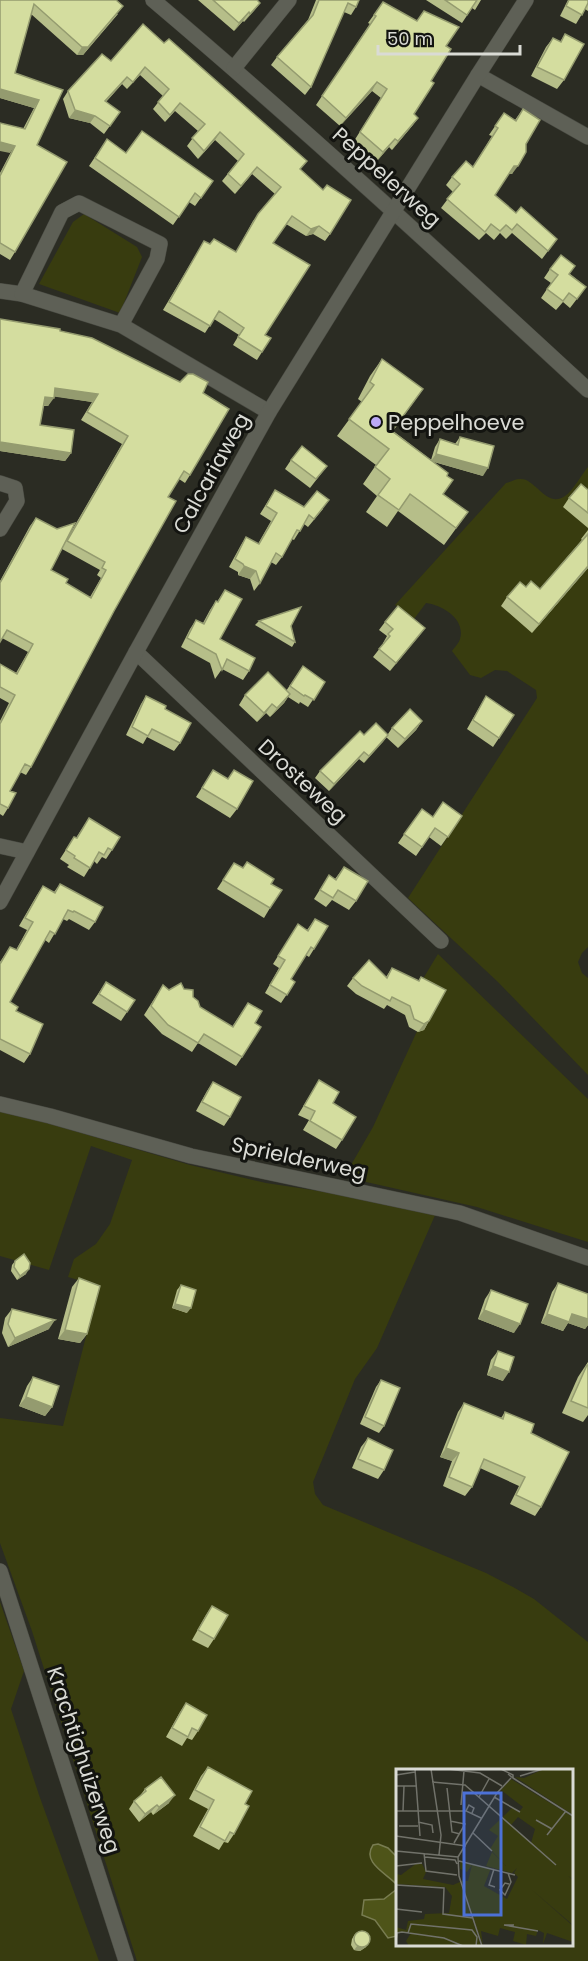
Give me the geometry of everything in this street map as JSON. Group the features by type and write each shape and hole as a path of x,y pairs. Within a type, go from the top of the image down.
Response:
{"street":[{"name":"Peppelerweg","path":"153,0 234,68 395,212 588,390"},
{"path":"234,68 289,0"},
{"name":"Calcariaweg","path":"0,902 269,412 526,0"},
{"path":"478,75 588,136"},
{"path":"22,294 62,213 80,203 160,244 157,259 121,325"},
{"path":"0,291 22,294 121,325 269,412"},
{"path":"0,483 15,488 17,501 0,529"},
{"name":"Drosteweg","path":"136,652 441,941"},
{"path":"0,846 27,852"},
{"name":"Sprielderweg","path":"0,1104 191,1156 460,1213 588,1258"},
{"name":"Krachtighuizerweg","path":"0,1571 126,1961"}],"shaded area":[{"path":"84,214 137,247 142,257 120,313 39,284 73,222"},
{"path":"588,467 588,947 578,962 582,973 588,978 588,1075 498,982 408,898 537,698 536,690 507,671 495,670 481,678 470,675 452,651 459,641 461,632 456,619 445,610 426,603 414,619 395,605 506,483 518,479 526,480 552,499 558,499 571,491"},
{"path":"438,954 588,1099 588,1242 477,1207 344,1177 373,1127 436,990 421,982"},
{"path":"0,1109 190,1165 266,1183 352,1196 436,1213 377,1348 355,1379 313,1482 315,1494 323,1505 486,1573 513,1587 534,1599 588,1642 588,1961 137,1961 32,1631 0,1543 0,1418 63,1426 99,1286 68,1277 74,1259 96,1244 110,1224 132,1160 91,1146 49,1270 0,1256"},
{"path":"0,1602 24,1671 11,1709 39,1795 99,1961 0,1961"},
{"path":"378,1844 388,1848 396,1856 396,1884 373,1863 370,1851 373,1845"},
{"path":"396,1890 396,1936 388,1938 375,1920 362,1915 364,1900 384,1899"}],"building":[{"path":"0,0 116,0 123,6 88,47 82,47 34,4 15,73 63,90 37,145 67,162 15,252 0,243 0,176 15,146 0,142 0,123 25,129 39,100 0,89"},
{"path":"213,0 257,0 260,3 239,23"},
{"path":"319,0 359,0 356,7 348,3 311,87 277,57 313,15"},
{"path":"445,0 477,0 467,15"},
{"path":"569,0 588,0 582,15 566,6"},
{"path":"383,2 417,21 424,11 459,27 446,46 451,49 431,81 434,83 414,114 418,118 398,141 395,139 383,152 360,132 387,89 377,82 346,118 322,96"},
{"path":"143,24 164,43 169,39 307,161 300,169 323,190 327,185 351,200 330,234 319,226 311,229 292,216 273,243 310,265 265,335 271,338 262,352 238,337 244,328 219,311 210,326 169,302 204,241 210,244 214,239 236,252 258,214 281,187 257,167 241,186 228,174 244,154 220,132 204,151 192,138 205,124 180,103 170,115 158,102 169,89 145,67 133,82 127,77 105,101 120,112 110,126 95,116 75,110 68,91 102,54 111,61"},
{"path":"565,34 584,44 564,80 537,67 553,38 561,42"},
{"path":"523,109 540,120 526,144 526,152 518,166 514,166 495,195 516,213 521,207 557,239 548,251 517,224 512,230 506,225 500,231 491,224 485,232 447,199 460,184 452,177 466,161 473,167 498,128 495,126 504,113 516,121"},
{"path":"142,131 213,181 201,198 195,193 179,217 95,158 107,139 126,153"},
{"path":"561,255 575,266 569,274 586,287 577,299 569,293 563,301 547,289 558,275 550,269"},
{"path":"0,319 60,329 60,331 92,338 180,382 188,374 193,374 208,382 203,393 229,409 190,475 184,471 168,497 176,501 31,767 25,764 10,791 16,793 8,808 0,804 0,724 15,695 0,687 0,664 17,674 33,644 7,630 0,642 0,583 36,518 57,529 75,523 51,570 68,579 66,583 91,598 106,570 102,568 105,562 67,541 128,436 87,412 98,394 55,388 54,398 45,397 40,425 74,430 71,453 0,442"},
{"path":"382,359 423,389 392,431 448,473 447,476 453,480 443,494 468,512 456,528 410,494 399,510 378,495 390,479 375,467 389,449 349,419 374,385 370,382"},
{"path":"460,437 494,446 488,468 436,454 440,439 458,445"},
{"path":"302,446 327,466 316,479 291,460"},
{"path":"581,484 588,490 588,513 569,498"},
{"path":"275,490 304,507 317,491 329,500 314,519 309,515 300,531 297,530 282,557 276,553 260,583 256,571 235,559 246,537 259,544 277,513 266,506"},
{"path":"588,534 588,566 539,624 507,597 520,582 526,587 531,581 540,589"},
{"path":"225,590 242,599 220,639 255,658 249,671 227,659 222,670 216,654 187,638 196,620 204,624 216,601 218,602"},
{"path":"398,606 425,628 396,663 379,649 393,629 385,622"},
{"path":"301,607 291,626 295,642 259,621"},
{"path":"303,666 325,682 314,700 290,686"},
{"path":"268,672 290,694 277,708 272,704 264,713 245,695"},
{"path":"146,696 191,723 180,743 152,729 148,736 132,727"},
{"path":"486,696 514,715 499,738 473,720"},
{"path":"410,709 422,721 405,739 392,728"},
{"path":"376,723 388,735 369,756 364,752 334,784 320,771 360,731 364,735"},
{"path":"213,770 228,779 234,770 253,781 237,809 202,788"},
{"path":"443,802 462,816 448,837 435,828 422,847 404,834 422,809 433,817"},
{"path":"89,818 120,837 112,850 108,848 104,855 99,852 90,868 66,850 74,837 77,838"},
{"path":"247,862 274,879 271,884 282,890 270,908 223,880 234,863 243,868"},
{"path":"344,867 368,881 356,901 338,890 333,898 320,890 329,875 336,880"},
{"path":"60,884 103,907 95,922 68,910 55,934 50,931 10,1002 18,1007 16,1011 43,1024 30,1054 0,1039 0,964 10,947 17,950 33,922 25,918 43,886 55,893"},
{"path":"315,919 328,926 314,949 311,947 291,979 295,982 287,995 270,985 285,960 278,956 298,924 308,931"},
{"path":"369,960 387,978 392,968 419,981 421,977 446,990 429,1021 424,1024 414,1019 410,1006 392,997 390,1001 362,986 353,978"},
{"path":"106,982 135,1000 127,1012 99,994"},
{"path":"181,983 184,989 193,990 193,997 198,1001 200,1007 233,1027 248,1003 262,1011 255,1023 261,1027 242,1057 204,1034 198,1043 168,1025 151,1006 163,985 169,990"},
{"path":"319,1080 339,1092 333,1103 356,1117 342,1140 310,1121 315,1111 304,1106"},
{"path":"213,1082 241,1097 230,1117 202,1102"},
{"path":"24,1254 30,1263 29,1269 20,1276 14,1267 15,1261"},
{"path":"79,1278 100,1286 87,1334 65,1330"},
{"path":"558,1283 588,1294 588,1319 572,1314 569,1322 547,1314"},
{"path":"181,1285 196,1290 191,1308 175,1304"},
{"path":"491,1290 528,1304 520,1324 484,1310"},
{"path":"12,1309 55,1320 15,1338 8,1324"},
{"path":"498,1351 514,1357 509,1372 493,1366"},
{"path":"588,1365 588,1408 571,1401"},
{"path":"33,1377 59,1386 52,1407 26,1397"},
{"path":"381,1380 400,1388 384,1426 365,1417"},
{"path":"464,1403 503,1419 505,1412 534,1424 531,1433 569,1452 541,1507 516,1495 525,1477 484,1459 472,1487 449,1477 459,1453 446,1448"},
{"path":"368,1438 393,1450 384,1470 358,1459"},
{"path":"212,1606 228,1615 214,1639 198,1630"},
{"path":"186,1703 207,1715 198,1731 192,1728 188,1737 172,1728"},
{"path":"208,1767 252,1791 245,1804 249,1806 234,1834 230,1832 225,1841 200,1827 214,1800 195,1790"},
{"path":"161,1777 175,1795 145,1814 134,1801"},
{"path":"362,1931 370,1939 362,1947 354,1939"}],"place":[{"name":"Peppelhoeve","path":"376,422"}]}
